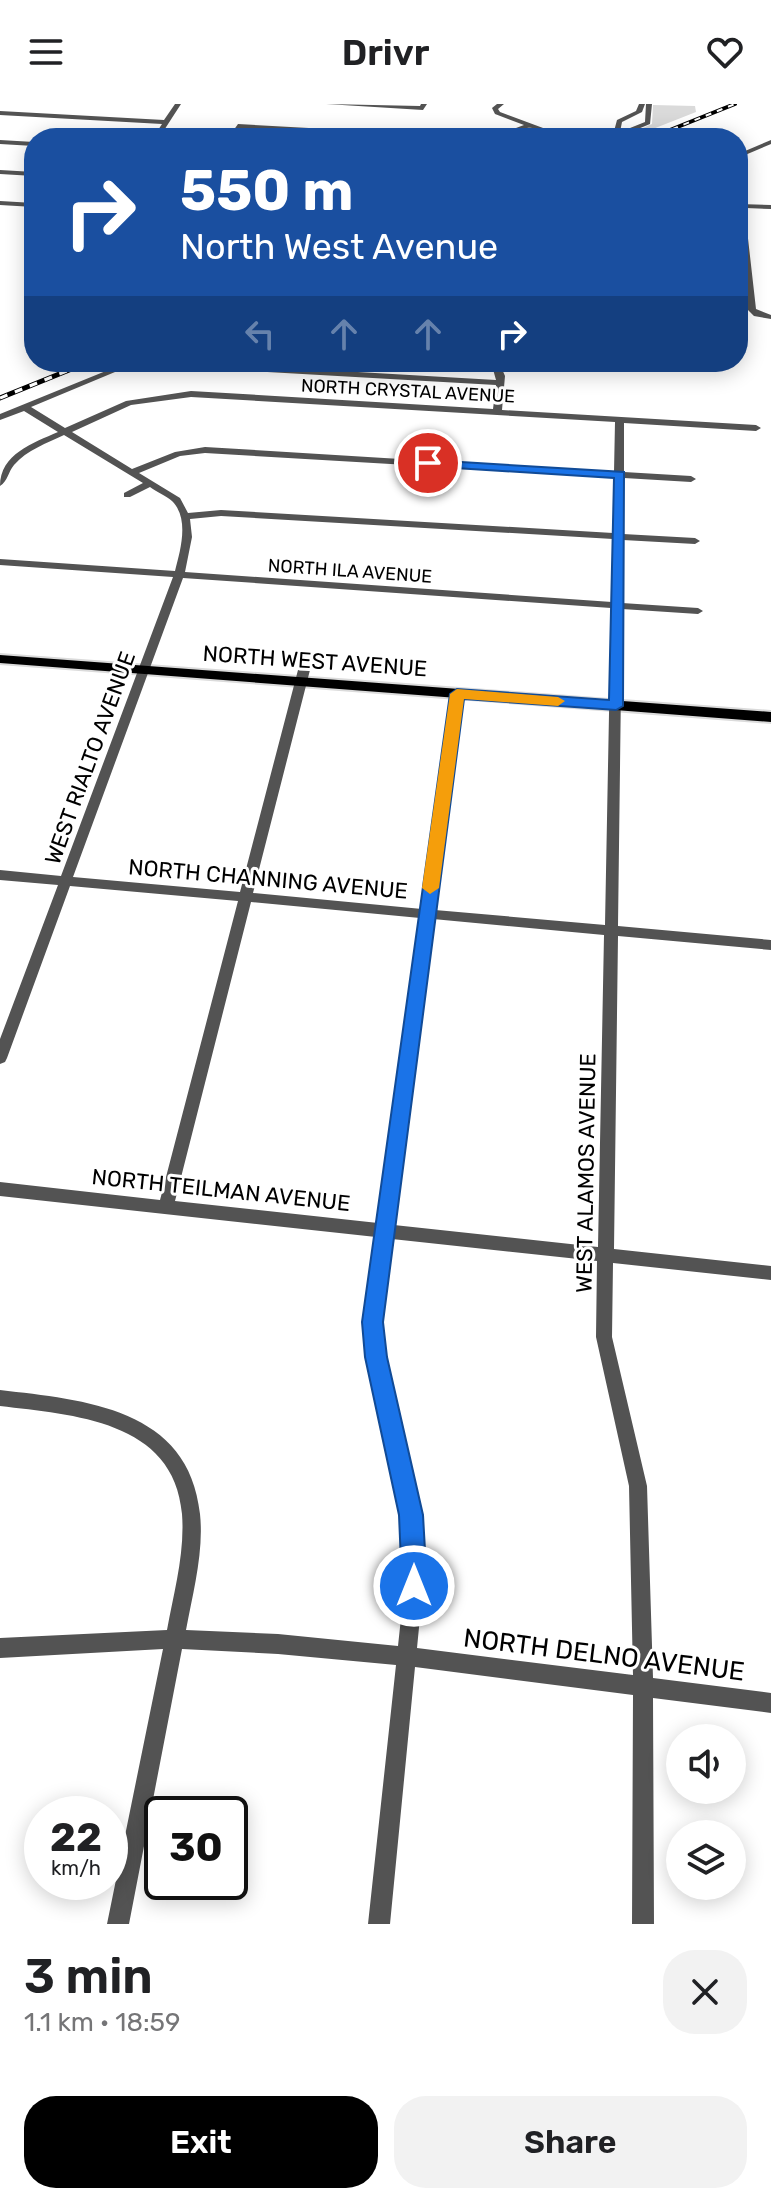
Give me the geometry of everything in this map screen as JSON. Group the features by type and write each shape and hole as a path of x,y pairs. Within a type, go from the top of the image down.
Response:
{"main road":[{"name":"NORTH WEST AVENUE","path":"0,648 146,664 616,700 741,715 771,715"},
{"name":"NORTH WEST AVENUE","path":"0,659 146,664"},
{"name":"NORTH WEST AVENUE","path":"302,676 457,694 771,705"}],"street":[{"path":"162,128 178,104"},
{"path":"329,104 423,106"},
{"path":"501,104 495,108 497,113 538,128"},
{"path":"638,128 649,121 649,104"},
{"path":"616,128 619,121 640,108 649,113"},
{"path":"0,113 165,122"},
{"path":"521,128 529,125"},
{"path":"237,128 274,128"},
{"path":"0,142 24,143"},
{"path":"748,152 771,142"},
{"path":"0,172 24,173"},
{"path":"0,203 24,204"},
{"path":"748,207 771,207"},
{"path":"748,291 752,310 771,317"},
{"path":"0,417 110,372"},
{"path":"351,372 501,383"},
{"path":"497,412 500,372"},
{"name":"NORTH CRYSTAL AVENUE","path":"0,483 19,455 65,432 129,403 191,394 756,428"},
{"path":"24,407 177,500 186,516 221,513 695,541"},
{"name":"WEST ALAMOS AVENUE","path":"620,420 604,1337 638,1486 643,1685 643,1924"},
{"path":"133,472 178,454 205,450 691,479"},
{"path":"127,495 151,483"},
{"name":"WEST RIALTO AVENUE","path":"0,1058 179,575 188,533 186,516"},
{"name":"NORTH ILA AVENUE","path":"0,562 698,611"},
{"path":"166,1206 302,676"},
{"path":"379,1924 414,1586 414,1538 373,1340 374,1302 457,694"},
{"name":"NORTH CHANNING AVENUE","path":"0,875 771,945"},
{"name":"NORTH TEILMAN AVENUE","path":"0,1189 771,1273"},
{"path":"0,1398 101,1412 137,1427 166,1452 184,1481 194,1522 190,1561 118,1924"},
{"name":"NORTH DELNO AVENUE","path":"0,1648 174,1639 278,1644 406,1656 771,1703"}],"shaded area":[{"path":"653,105 695,106 696,112 655,128 643,128 652,124"}],"railway":[{"path":"675,128 735,104"},
{"path":"0,398 64,372"}],"slow traffic":[{"path":"430,888 457,694 558,701"}],"route":[{"path":"414,1586 415,1549 411,1515 376,1357 373,1322 457,694 616,706 620,475 428,463"}]}
